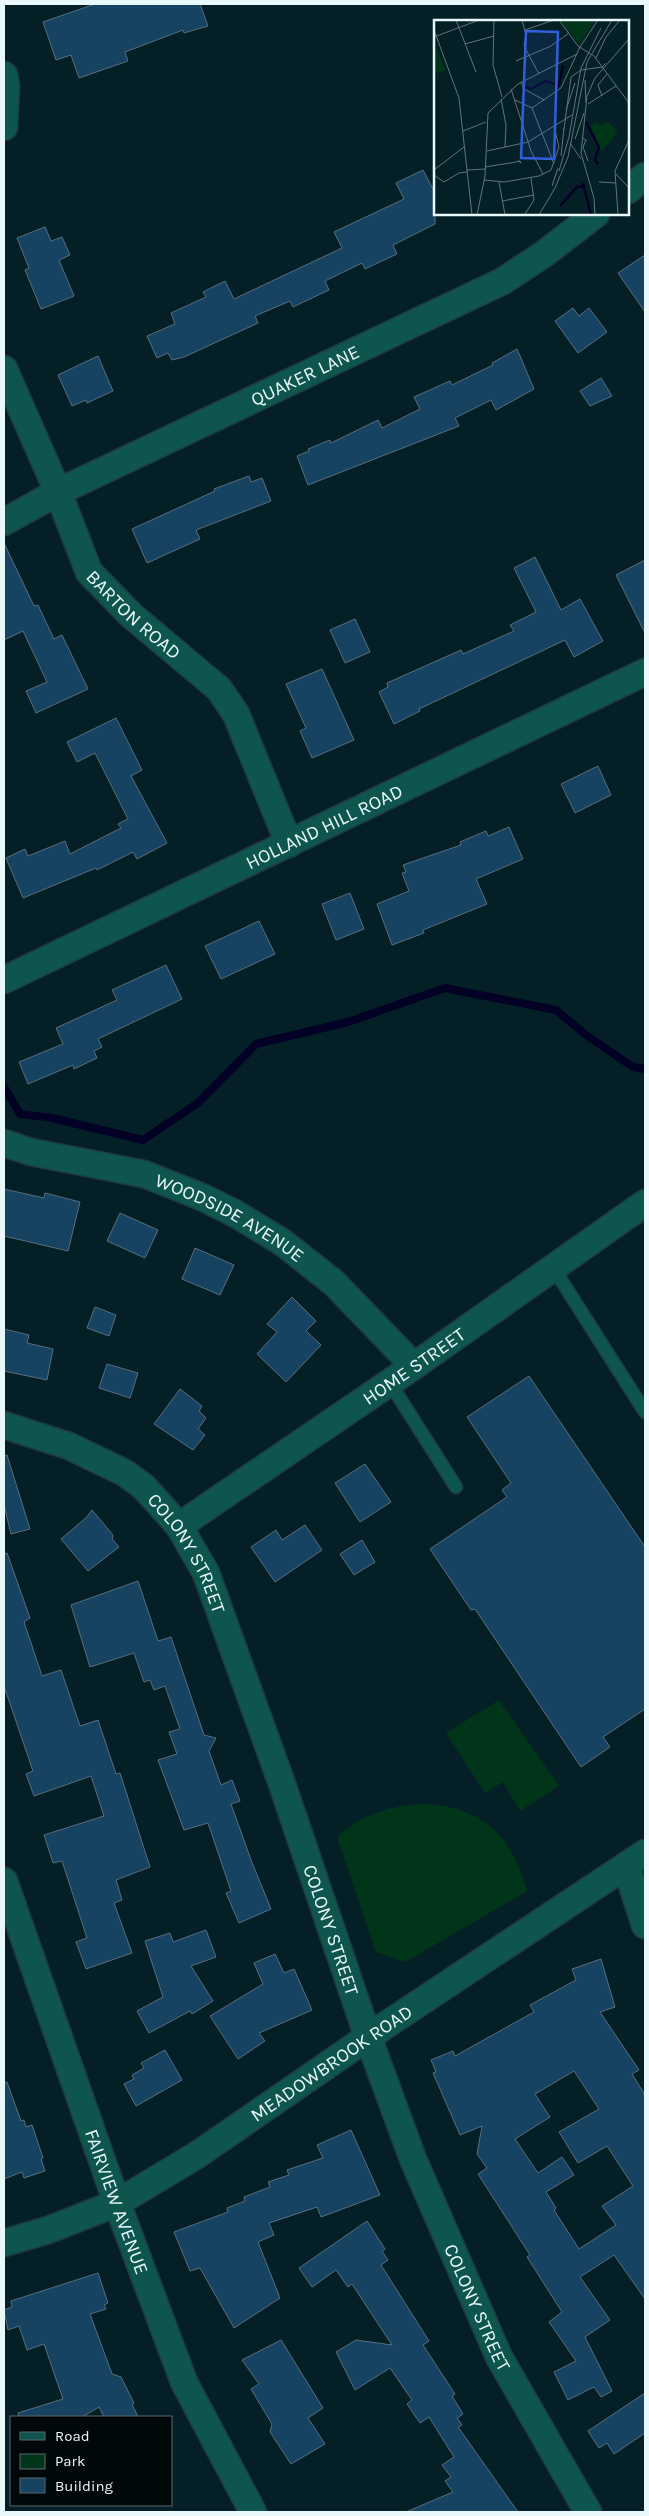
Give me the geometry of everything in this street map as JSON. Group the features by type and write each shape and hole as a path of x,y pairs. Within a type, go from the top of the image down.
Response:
{"street":[{"path":"4,75 6,87 4,127"},
{"path":"629,189 645,176"},
{"name":"QUAKER LANE","path":"4,522 58,492 503,281 544,254 595,215"},
{"name":"BARTON ROAD","path":"4,370 58,492 89,572 131,616 219,689 236,714 289,844"},
{"name":"HOLLAND HILL ROAD","path":"4,980 645,672"},
{"name":"WOODSIDE AVENUE","path":"4,1143 31,1152 144,1174 236,1214 282,1242 334,1283 414,1366"},
{"name":"HOME STREET","path":"179,1526 554,1270 645,1203"},
{"name":"COLONY STREET","path":"4,1425 70,1446 125,1473 144,1487 179,1526 206,1573 282,1784 368,2037 413,2159 498,2357 588,2512"},
{"path":"635,1859 645,1926"},
{"name":"MEADOWBROOK ROAD","path":"4,2244 117,2204 197,2155 368,2037 635,1859"},
{"name":"FAIRVIEW AVENUE","path":"4,1881 117,2204 184,2382 252,2512"}],"lane":[{"path":"554,1270 645,1412"},
{"path":"390,1383 456,1487"}],"green space":[{"path":"499,1700 559,1786 520,1811 503,1782 485,1793 446,1733"},
{"path":"425,1804 464,1811 492,1828 513,1854 527,1891 405,1962 376,1952 337,1837 357,1822 378,1812 401,1806"}],"building":[{"path":"95,4 200,4 208,26 184,33 183,30 125,52 128,61 79,78 71,55 56,60 43,22"},
{"path":"423,170 434,191 435,215 435,224 393,245 397,254 365,269 362,263 325,281 329,290 293,307 290,301 255,316 258,323 184,357 172,360 168,353 157,358 147,336 175,324 171,313 206,297 203,292 225,281 234,299 342,248 334,232 404,199 396,183"},
{"path":"45,227 51,241 62,237 70,255 59,260 74,296 41,309 25,270 29,268 17,238"},
{"path":"645,255 645,312 618,273"},
{"path":"573,308 579,316 589,308 607,332 578,353 555,321"},
{"path":"517,349 534,389 496,410 491,400 455,418 459,426 308,485 297,456 330,440 331,443 378,420 382,428 420,409 414,397 450,381 452,385 493,365 492,363"},
{"path":"98,356 113,391 87,403 86,400 72,406 58,375"},
{"path":"601,378 612,396 590,406 580,391"},
{"path":"249,476 251,482 262,478 271,501 196,530 200,539 147,563 132,529 215,491 214,489"},
{"path":"4,543 34,606 38,605 54,639 62,635 88,689 36,713 26,691 47,682 23,631 4,640"},
{"path":"535,557 561,610 580,599 603,641 574,657 565,640 419,709 420,711 394,724 379,692 388,687 387,683 461,650 463,654 514,631 510,625 536,612 514,568"},
{"path":"645,560 645,633 616,575"},
{"path":"355,619 370,652 345,663 330,630"},
{"path":"322,669 354,740 312,758 300,731 306,728 286,684"},
{"path":"116,718 142,770 131,776 167,843 137,859 133,852 97,870 96,868 23,898 6,858 25,849 28,856 65,841 70,854 121,828 118,824 128,819 95,753 77,762 67,742"},
{"path":"598,766 611,795 575,813 561,784"},
{"path":"509,827 523,859 476,879 487,904 423,930 424,933 392,945 377,904 409,891 402,873 406,872 403,865 461,845 460,842 486,831 488,836"},
{"path":"350,893 364,929 336,940 322,904"},
{"path":"259,921 275,954 221,979 205,946"},
{"path":"166,965 182,999 98,1039 102,1047 94,1051 97,1058 74,1069 73,1065 28,1084 19,1062 63,1044 56,1028 117,1000 112,990"},
{"path":"4,1189 44,1198 45,1193 80,1202 68,1251 4,1236"},
{"path":"120,1213 158,1230 145,1258 107,1241"},
{"path":"195,1248 234,1265 220,1295 182,1279"},
{"path":"292,1297 316,1321 306,1331 321,1345 286,1382 257,1354 277,1332 267,1324"},
{"path":"95,1307 116,1315 109,1336 87,1328"},
{"path":"4,1329 29,1335 27,1343 53,1349 47,1380 4,1371"},
{"path":"107,1364 138,1373 130,1398 99,1388"},
{"path":"529,1376 645,1547 645,1709 603,1737 610,1747 581,1767 475,1609 471,1610 430,1549 507,1497 502,1490 511,1483 467,1417"},
{"path":"180,1389 202,1406 199,1411 206,1418 198,1429 205,1435 193,1450 154,1424"},
{"path":"7,1455 30,1529 11,1534 4,1505 4,1456"},
{"path":"365,1464 391,1502 360,1522 335,1483"},
{"path":"92,1510 113,1535 112,1539 119,1547 88,1571 61,1539 87,1517"},
{"path":"305,1525 322,1550 275,1582 251,1547 276,1530 282,1540"},
{"path":"362,1540 375,1562 354,1575 340,1554"},
{"path":"7,1553 30,1618 24,1622 42,1676 61,1670 80,1726 98,1720 116,1774 120,1773 150,1867 116,1880 122,1900 114,1903 132,1953 86,1969 76,1942 87,1938 62,1861 53,1863 44,1835 104,1816 91,1776 34,1796 26,1774 33,1771 4,1686 4,1554"},
{"path":"138,1581 158,1641 171,1637 204,1735 216,1738 209,1751 221,1785 232,1780 240,1801 231,1804 271,1909 239,1923 226,1893 231,1891 208,1823 184,1830 158,1760 177,1754 169,1732 180,1729 165,1686 154,1690 150,1680 144,1682 134,1653 90,1667 71,1605"},
{"path":"206,1930 216,1957 191,1966 213,2001 192,2014 190,2011 149,2033 137,2011 163,1997 145,1941 170,1933 173,1942"},
{"path":"275,1954 284,1973 294,1969 312,2010 259,2033 265,2041 238,2059 210,2016 263,1984 254,1963"},
{"path":"601,1959 615,2007 600,2012 639,2070 632,2074 645,2095 645,2299 614,2255 580,2277 610,2320 585,2337 612,2391 601,2397 594,2387 568,2400 554,2372 576,2361 549,2322 562,2312 527,2257 530,2255 478,2174 487,2168 477,2154 482,2126 460,2135 433,2073 436,2072 431,2060 453,2051 455,2056 534,2012 530,2005 576,1980 572,1969","holes":["574,2071 599,2109 559,2132 578,2163 607,2146 633,2186 602,2206 616,2225 579,2249 554,2210 556,2208 546,2192 574,2175 562,2157 538,2173 515,2139 550,2117 535,2094"]},
{"path":"165,2050 182,2080 136,2106 124,2084 134,2079 132,2075 144,2068 141,2063"},
{"path":"7,2082 21,2121 24,2120 26,2127 32,2125 43,2158 41,2159 45,2171 24,2178 22,2172 4,2179 4,2083"},
{"path":"351,2130 380,2195 321,2217 317,2207 269,2223 274,2235 258,2242 280,2298 234,2328 200,2268 190,2271 174,2232 228,2212 227,2208 245,2201 244,2197 270,2187 268,2182 289,2175 287,2170 323,2158 317,2145"},
{"path":"367,2221 385,2249 382,2251 388,2260 381,2265 429,2341 423,2345 455,2394 452,2396 463,2414 457,2418 462,2425 458,2427 518,2512 406,2512 453,2492 445,2481 451,2477 442,2465 454,2457 429,2417 420,2423 407,2404 412,2400 390,2368 355,2390 336,2352 356,2340 392,2345 352,2284 348,2287 336,2270 312,2287 299,2268"},
{"path":"98,2273 108,2303 104,2305 106,2309 90,2314 112,2374 121,2377 134,2403 132,2404 138,2416 104,2416 99,2407 84,2416 19,2416 18,2413 63,2399 44,2344 27,2350 19,2326 8,2330 4,2310 12,2307 11,2301"},
{"path":"281,2340 323,2408 308,2418 325,2444 291,2464 270,2432 272,2424 251,2389 259,2384 242,2360"},
{"path":"645,2393 645,2433 614,2454 607,2443 599,2448 588,2431"}],"waterway":[{"path":"4,1087 20,1114 52,1118 143,1140 198,1103 256,1044 348,1022 445,988 556,1010 586,1035 633,1067 645,1069"}]}
